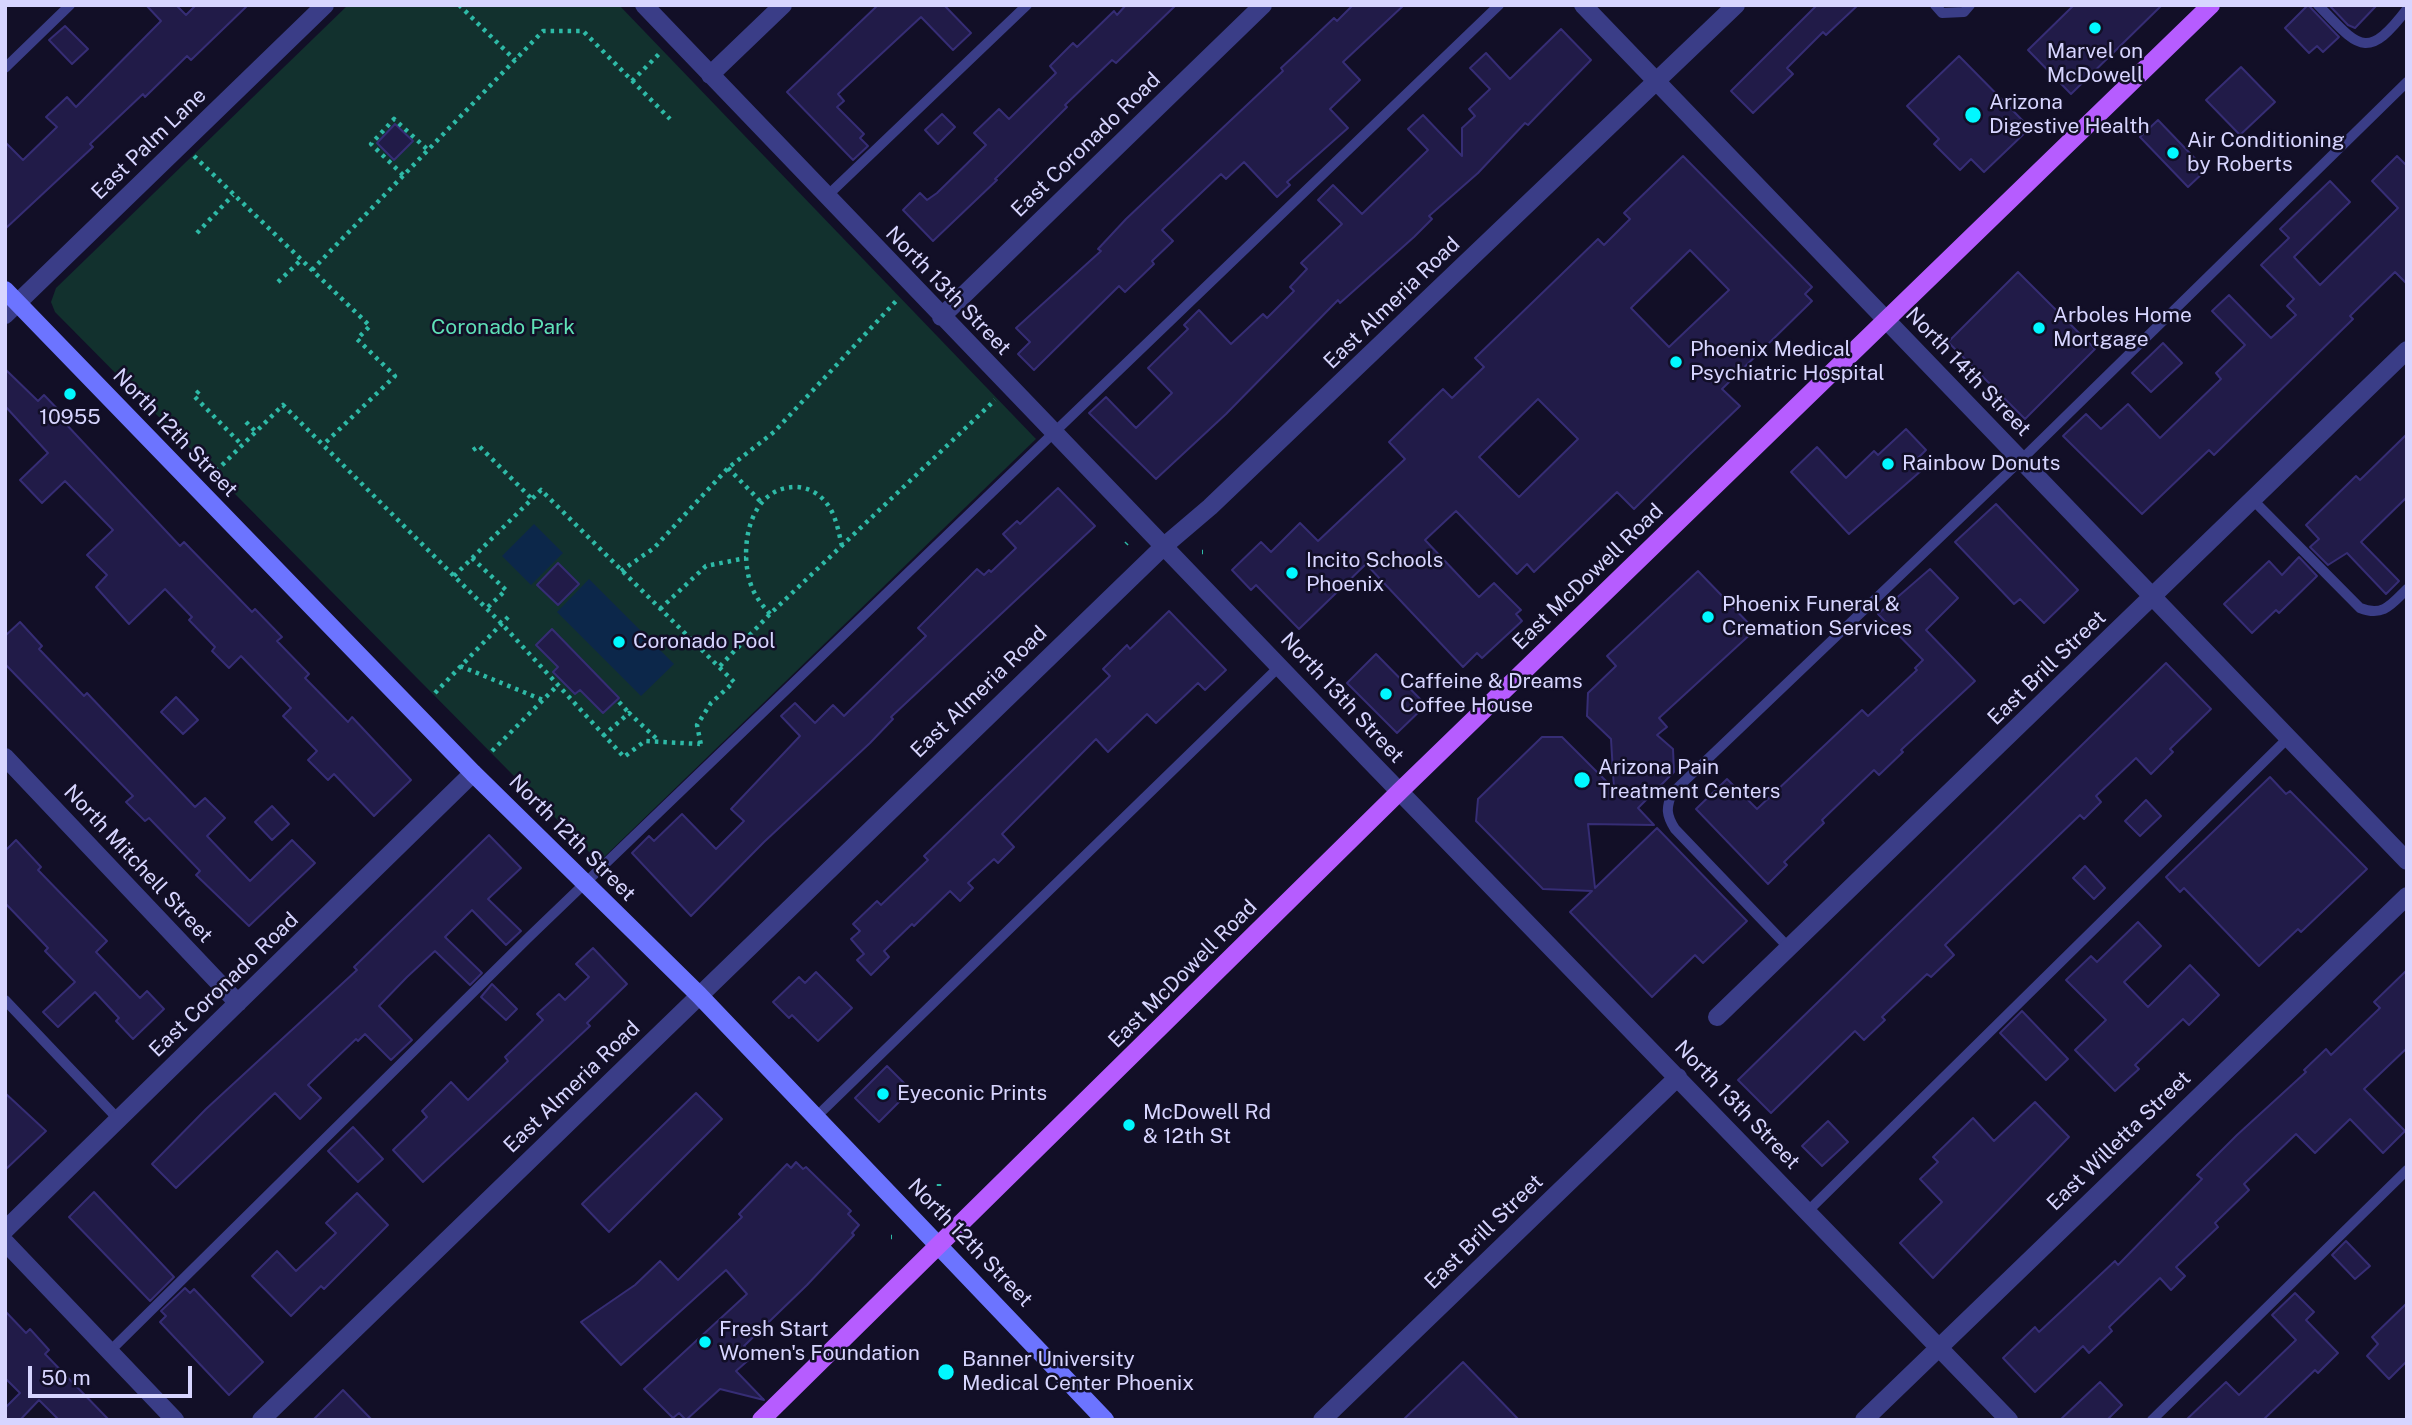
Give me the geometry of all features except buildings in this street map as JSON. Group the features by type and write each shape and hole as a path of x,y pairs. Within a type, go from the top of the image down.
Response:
{"main road":[{"name":"East McDowell Road","path":"761,1420 1399,792 2210,5"}],"street":[{"name":"East Palm Lane","path":"9,303 181,144 325,5"},
{"name":"North 13th Street","path":"644,5 1053,435 1281,665 1399,792 2009,1420"},
{"path":"710,75 783,5"},
{"name":"East Coronado Road","path":"941,317 1263,5"},
{"name":"North 14th Street","path":"1583,5 2407,861"},
{"name":"East Almeria Road","path":"261,1420 1163,547 1210,507 1658,83 1736,5"},
{"name":"North 12th Street","path":"9,303 473,773 699,995 941,1245 1105,1420"},
{"name":"East Brill Street","path":"1717,1017 2407,350"},
{"name":"North Mitchell Street","path":"5,757 238,1003"},
{"name":"East Coronado Road","path":"5,1230 473,773"},
{"name":"East Willetta Street","path":"1864,1420 2407,896"},
{"name":"East Brill Street","path":"1322,1420 1678,1077"},
{"path":"5,1242 175,1420"}],"lane":[{"path":"5,68 70,5"},
{"path":"827,197 1027,5"},
{"path":"111,1350 529,937 1499,5"},
{"path":"1935,5 1942,13 1964,12 1970,5"},
{"path":"2318,5 2351,39 2365,45 2374,43 2390,30 2407,9"},
{"path":"1789,948 1675,830 1668,818 1667,806 1672,793 2021,460 2407,82"},
{"path":"2253,500 2360,608 2372,612 2385,611 2407,589"},
{"path":"816,1117 1281,665"},
{"path":"1808,1211 2288,738"},
{"path":"5,1000 118,1119"},
{"path":"2152,1420 2407,1170"}],"path":[{"path":"459,5 515,60"},
{"path":"312,270 543,31 583,31 670,119"},
{"path":"632,81 661,52"},
{"path":"403,175 371,144 394,119 428,150"},
{"path":"181,144 370,326 357,339 395,376 323,445"},
{"path":"197,233 233,195"},
{"path":"278,282 301,260"},
{"path":"621,571 654,548 728,468 774,432 898,299"},
{"path":"200,391 194,396 242,445"},
{"path":"720,666 770,614 995,400"},
{"path":"216,471 283,405 487,608 624,757 645,741 700,744 707,750"},
{"path":"246,422 256,432"},
{"path":"472,450 479,446 532,499"},
{"path":"728,468 761,501"},
{"path":"454,576 541,490 734,682 711,703 697,725 700,744"},
{"path":"770,614 754,592 746,558 748,536 761,501 777,490 810,490 830,508 842,547"},
{"path":"472,558 506,590 487,608"},
{"path":"660,609 701,570 716,563 746,558"},
{"path":"435,693 511,614"},
{"path":"460,666 543,700"},
{"path":"492,751 558,685"},
{"path":"619,702 659,741"},
{"path":"603,736 629,713"}],"green space":[{"name":"Coronado Park","path":"348,5 619,5 1036,439 599,862 55,312 51,302 56,288"}],"water":[{"path":"534,524 563,553 531,585 502,556"},
{"path":"589,579 674,664 641,696 557,612"}],"place":[{"name":"Marvel on McDowell","path":"2095,28"},
{"name":"Arizona Digestive Health","path":"1973,115"},
{"name":"Air Conditioning by Roberts","path":"2173,153"},
{"name":"Arboles Home Mortgage","path":"2039,328"},
{"name":"Phoenix Medical Psychiatric Hospital","path":"1676,362"},
{"name":"10955","path":"70,394"},
{"name":"Rainbow Donuts","path":"1888,464"},
{"name":"Incito Schools Phoenix","path":"1292,573"},
{"name":"Phoenix Funeral & Cremation Services","path":"1708,617"},
{"name":"Coronado Pool","path":"619,642"},
{"name":"Caffeine & Dreams Coffee House","path":"1386,694"},
{"name":"Arizona Pain Treatment Centers","path":"1582,780"},
{"name":"Eyeconic Prints","path":"883,1094"},
{"name":"McDowell Rd & 12th St","path":"1129,1125"},
{"name":"Fresh Start Women's Foundation","path":"705,1342"},
{"name":"Banner University Medical Center Phoenix","path":"946,1372"}]}
